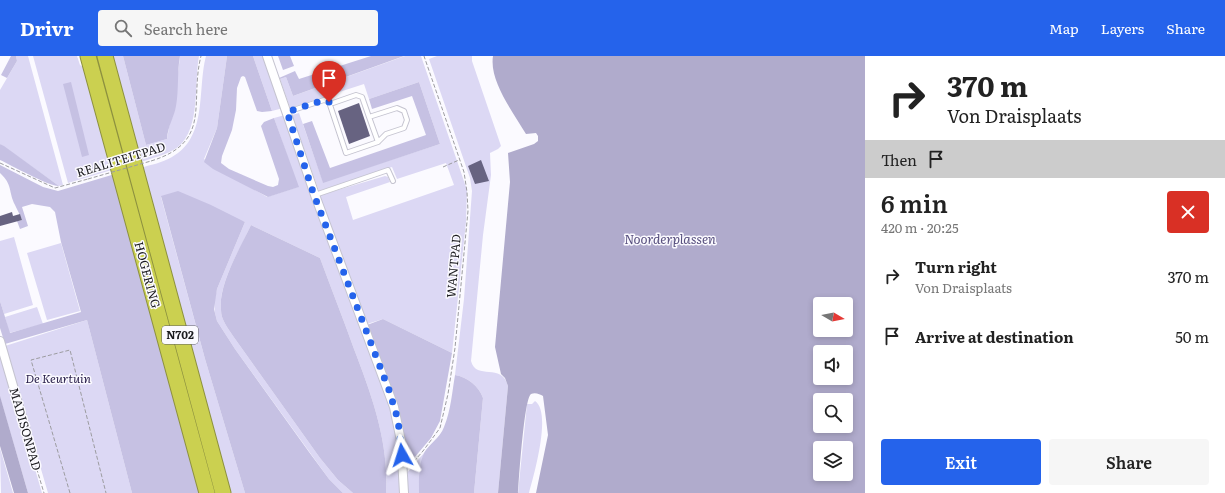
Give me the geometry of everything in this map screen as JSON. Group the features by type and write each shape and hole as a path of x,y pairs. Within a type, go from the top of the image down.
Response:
{"highway":[{"name":"HOGERING","path":"88,56 207,493"},
{"name":"HOGERING","path":"105,56 224,493"}],"street":[{"path":"267,56 314,195 391,395 398,420 404,493"},
{"name":"MADISONPAD","path":"0,341 27,434"}],"lane":[{"path":"287,112 324,100 333,103 356,95 362,97 378,142"},
{"path":"329,102 346,153 378,142 386,134 404,128 407,120 404,111 397,108 369,117"},
{"path":"314,195 388,170 393,181"}],"path":[{"name":"REALITEITPAD","path":"0,163 55,188 151,161 176,151 186,140 192,130 196,113 201,56"},
{"name":"WANTPAD","path":"403,468 411,466 440,428 448,394 454,348 468,211 468,192 464,172 424,56"},
{"path":"443,167 460,160"},
{"path":"70,493 31,360 70,350 106,493"},
{"name":"MADISONPAD","path":"27,434 44,493"}],"green space":[{"path":"16,56 28,56 63,185 59,186 0,144 0,90 17,61"},
{"path":"33,56 77,56 80,65 89,71 115,169 68,183"},
{"path":"110,56 123,56 146,145 167,139 170,122 173,116 180,56 199,56 193,117 185,139 174,150 138,163"},
{"path":"206,56 227,56 217,128 204,159 267,197 298,187 274,118 285,115 395,421 401,493 386,493 385,456 373,402 320,258 251,225 226,278 221,300 221,314 225,324 233,336 320,458 338,480 353,493 343,493 329,479 235,349 217,321 214,302 217,289 245,222 161,197 205,359 245,493 229,493 140,168 172,157 183,148 191,138 199,112 203,69"},
{"path":"253,56 265,56 283,108 272,111"},
{"path":"405,56 421,56 467,190 466,222 452,353 383,319 367,324 319,201 321,195 385,176 388,177 390,182 346,197 353,220 454,185 446,163 397,179 392,167 319,191 292,115 299,113 323,182 440,144 419,82 369,99 364,84 290,108 280,79 286,77 293,96"},
{"path":"437,56 472,56 472,61 501,146 490,153 491,175 483,235 471,361 474,367 478,370 500,375 505,379 508,386 498,493 474,493 483,398 476,386 464,378 455,375 464,299 472,191 470,178 429,59"},
{"path":"14,237 33,305 4,314 0,301 0,241"},
{"path":"61,243 80,311 47,320 27,253"},
{"path":"37,307 43,324 9,333 5,317"},
{"name":"De Keurtuin","path":"87,320 132,493 48,493 5,346"},
{"path":"0,349 42,493 28,493 0,397"},
{"path":"535,401 540,407 542,417 542,430 538,459 529,493 518,493 527,404 532,404"},
{"path":"0,448 13,493 1,493"},
{"path":"424,453 419,471 419,493 406,493 406,474"}],"shaded area":[{"path":"11,56 16,56 17,61 7,78 1,75"},
{"path":"123,56 180,56 176,106 167,139 146,145"},
{"path":"227,56 253,56 272,111 257,111 245,77 241,77 237,88 236,110 232,130 222,156 221,163 229,169 268,186 273,187 278,185 279,179 261,126 264,122 274,118 299,187 268,197 213,169 204,162 217,128"},
{"path":"278,56 290,56 294,66 283,70"},
{"path":"371,56 404,56 293,96 286,77 279,78 295,71 299,79"},
{"path":"71,82 89,155 82,157 63,84"},
{"path":"419,82 440,144 323,183 303,124 312,121 330,168 426,135 412,96 372,109 369,99"},
{"path":"0,144 59,186 39,180 0,160"},
{"path":"0,165 43,187 58,191 115,174 200,493 132,493 87,320 5,344 0,328 0,301 10,333 81,312 61,242 55,212 50,207 32,204 22,207 28,226 20,229 17,221 22,220 13,200 9,185 0,173"},
{"path":"178,191 245,222 217,289 214,309 217,321 235,349 309,452 329,479 343,493 245,493 205,359 161,196"},
{"path":"251,225 320,258 373,402 385,456 386,493 353,493 338,480 320,458 223,321 221,314 221,300 226,278"},
{"path":"383,319 452,353 440,421 431,438 408,465 406,464 405,451 367,325"},
{"path":"455,375 464,378 476,386 483,398 474,493 419,493 419,473 422,458 426,450 444,427 450,408"}],"water":[{"name":"Noorderplassen","path":"493,56 865,56 865,493 536,493 548,435 543,396 534,393 531,394 528,399 526,410 518,493 498,493 508,386 505,378 501,374 495,347 510,182 508,153 534,144 538,141 538,136 536,133 526,134 503,96 495,76"},
{"path":"0,396 28,493 14,493 0,446"}],"building":[{"path":"359,103 370,136 349,144 338,111"},
{"path":"481,160 489,181 475,184 468,166"},
{"path":"12,212 13,216 20,214 22,220 0,226 0,216"}],"route":[{"path":"329,102 324,100 287,112 314,195 389,390 398,420 402,455"}]}
